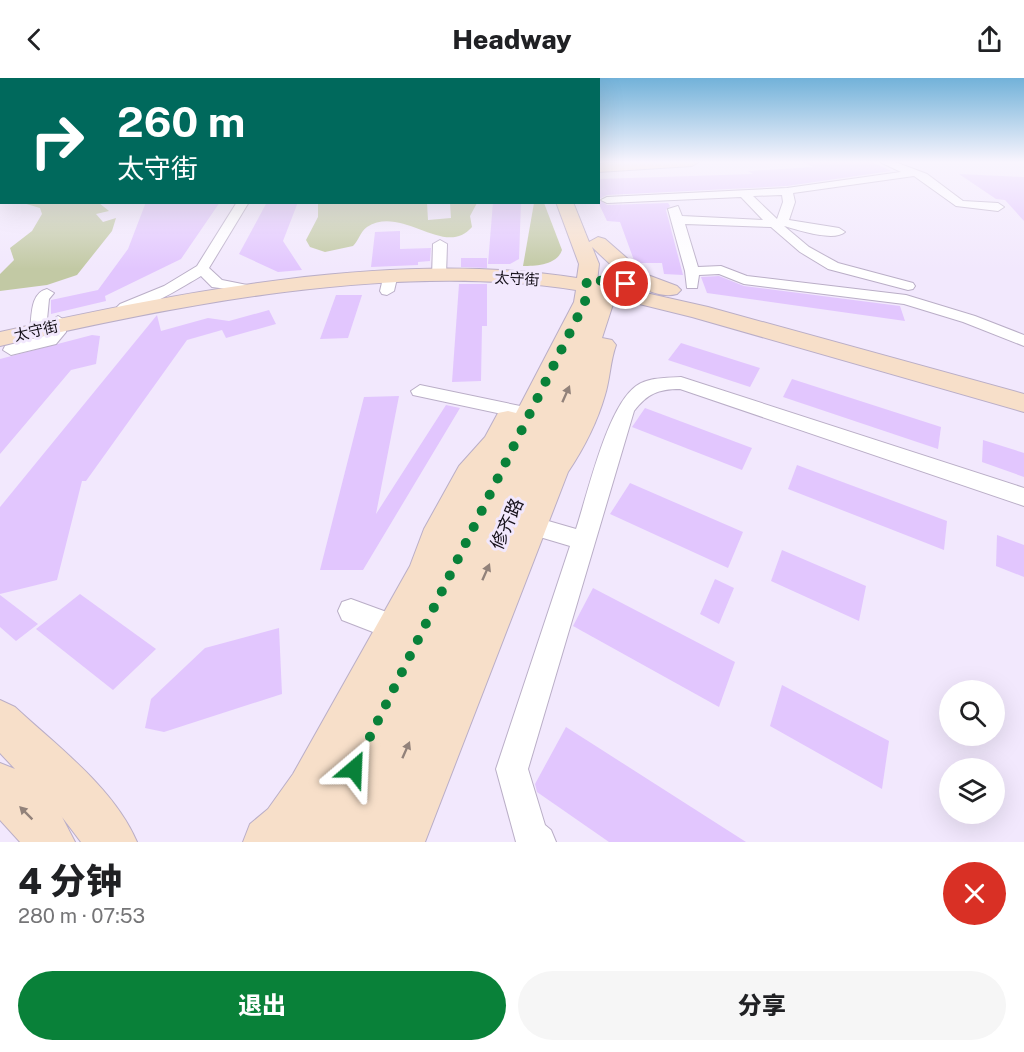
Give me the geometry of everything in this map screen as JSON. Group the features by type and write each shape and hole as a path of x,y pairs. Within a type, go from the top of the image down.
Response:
{"street":[{"path":"535,276 588,253 668,198"},
{"path":"669,198 679,220 688,290"},
{"path":"748,198 774,227 823,262 906,290 1024,341"},
{"path":"774,227 789,202 788,198"},
{"path":"952,198 960,204 998,207"},
{"path":"140,305 206,270 242,204"},
{"path":"140,305 206,270 248,204"},
{"path":"565,204 588,253 638,278 688,290"},
{"path":"679,220 839,232"},
{"path":"439,274 440,244"},
{"name":"太守街","path":"4,341 48,326 140,305 249,288 389,281 439,274 535,276 588,253 688,290 1024,403"},
{"name":"修齐路","path":"376,839 581,333 588,253"},
{"path":"206,270 217,284 249,288"},
{"path":"318,842 363,751 408,632 441,529 474,466 497,443 522,412 553,335 581,333 623,312 653,306 688,290 721,270 744,280 906,290"},
{"path":"376,839 531,525 554,469 573,442 592,394 596,366 605,345 581,333 569,301 560,291 535,276"},
{"name":"太守街","path":"688,290 1024,390"},
{"path":"906,290 910,318"},
{"path":"46,292 42,298 48,326"},
{"path":"539,842 531,836 512,769 625,410 645,387 660,383 681,383 1024,497"},
{"path":"420,391 522,412"},
{"path":"531,525 584,541"},
{"path":"351,611 408,632"},
{"path":"268,842 285,826 310,791 408,632"},
{"path":"0,722 79,800 112,842"},
{"path":"294,842 363,751"},
{"path":"0,786 33,819 50,842"}],"green space":[{"path":"26,204 100,204 109,211 96,214 103,222 116,218 112,231 77,275 47,285 0,291 0,274 14,260 10,248 32,231 42,214 40,208"},
{"path":"318,204 427,204 428,220 451,218 450,204 476,204 470,216 472,227 461,235 449,237 436,235 408,225 380,222 367,227 353,246 325,252 310,247 306,240 318,217"},
{"path":"534,204 544,204 562,250 551,262 523,266"}],"building":[{"path":"994,198 1024,198 1024,221 1005,200"},
{"path":"600,200 607,205 668,203 670,206 666,210 683,275 664,274 662,263 635,263 620,222 607,221 599,204"},
{"path":"145,204 219,204 181,259 105,296 106,301 51,314 51,300 98,290 128,249"},
{"path":"266,204 297,204 283,241 302,270 278,272 239,254"},
{"path":"493,204 521,204 519,259 510,264 488,264"},
{"path":"400,231 400,249 431,248 430,261 418,262 418,265 371,267 375,232"},
{"path":"461,258 487,258 487,268 461,267"},
{"path":"719,276 744,286 900,306 905,321 707,293 701,277"},
{"path":"459,284 487,284 487,326 482,326 481,381 452,382"},
{"path":"336,295 362,295 348,338 320,339"},
{"path":"269,310 276,324 226,338 222,330 187,340 86,481 82,481 57,580 0,594 0,507 157,315 161,331 208,318 229,321"},
{"path":"92,335 100,336 96,364 71,370 0,454 0,359"},
{"path":"681,343 760,368 750,387 668,360"},
{"path":"792,379 941,427 938,449 783,397"},
{"path":"399,396 376,514 446,405 460,408 363,570 320,570 364,397"},
{"path":"645,408 752,448 742,470 632,427"},
{"path":"983,440 1024,453 1024,477 982,462"},
{"path":"797,465 947,521 944,550 788,489"},
{"path":"630,483 743,532 728,568 610,514"},
{"path":"997,535 1024,545 1024,577 996,566"},
{"path":"782,550 866,586 859,621 771,581"},
{"path":"715,579 734,588 719,624 700,614"},
{"path":"593,588 735,662 719,707 573,626"},
{"path":"80,594 156,649 113,690 36,629"},
{"path":"0,595 38,624 16,641 0,627"},
{"path":"279,628 282,694 164,732 145,728 151,699 205,648"},
{"path":"782,685 889,741 882,789 770,726"},
{"path":"566,727 746,842 609,842 537,792 535,784"}],"route":[{"path":"354,769 585,302 587,279 626,284"}]}
